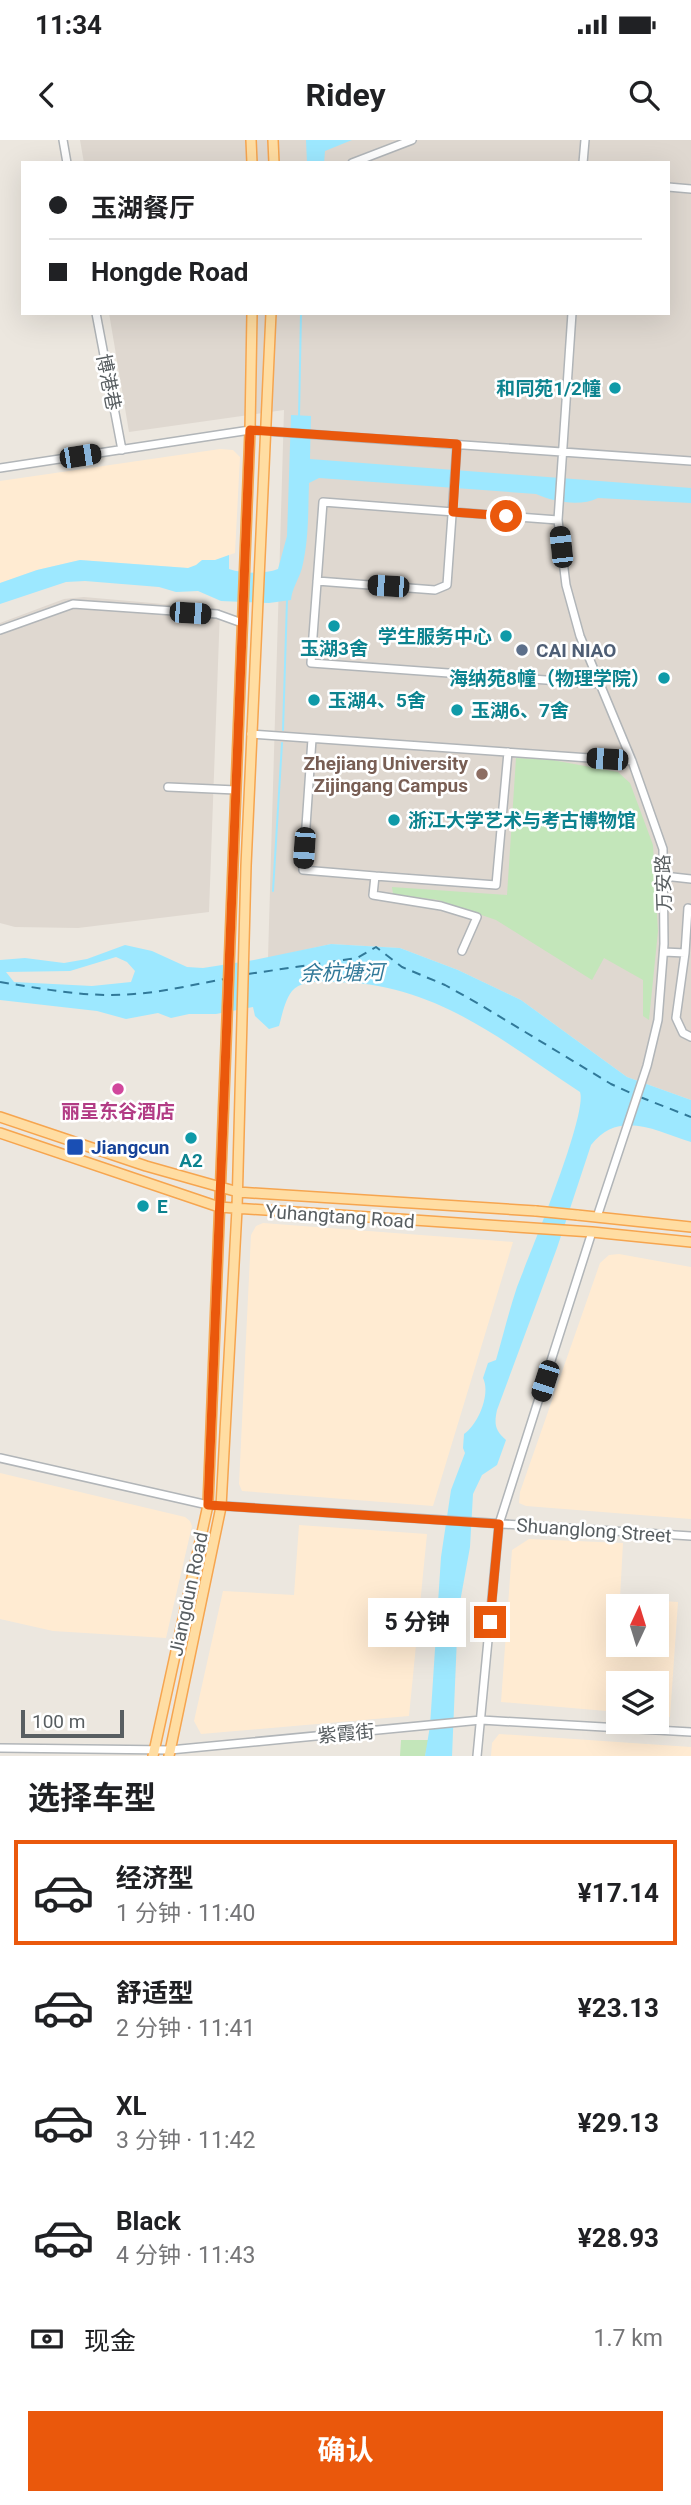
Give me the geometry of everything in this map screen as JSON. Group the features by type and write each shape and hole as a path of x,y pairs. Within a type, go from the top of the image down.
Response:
{"main road":[{"path":"251,140 253,161"},
{"path":"273,140 274,161"},
{"path":"236,790 252,315"},
{"path":"251,734 271,315"},
{"name":"Jiangdun Road","path":"170,1753 221,1507 238,1192 251,734"},
{"name":"Jiangdun Road","path":"154,1753 208,1505 236,790"},
{"name":"Yuhangtang Road","path":"0,1117 145,1166 238,1192 536,1211 691,1227"},
{"name":"Yuhangtang Road","path":"0,1133 219,1207 592,1232 691,1242"}],"street":[{"path":"63,140 67,161"},
{"path":"357,161 412,140"},
{"path":"583,161 585,140"},
{"path":"670,187 691,189"},
{"name":"博港巷","path":"96,315 122,450"},
{"name":"万安路","path":"572,315 558,520 566,585 580,636 632,761 663,849 664,876 664,952 658,1020 647,1066 597,1217"},
{"path":"0,468 250,430 691,461"},
{"path":"317,581 435,590 447,585 457,444"},
{"path":"558,520 323,502 311,663 601,684"},
{"path":"0,630 73,604 242,618"},
{"path":"251,734 632,761"},
{"path":"312,739 303,870 496,885 508,752"},
{"path":"168,787 236,790"},
{"path":"375,876 373,895 440,906 477,916 462,951"},
{"path":"664,876 691,879"},
{"path":"691,909 688,908 676,1018 683,1033 691,1037"},
{"path":"664,952 685,953"},
{"path":"477,1756 499,1524 592,1232"},
{"name":"Shuanglong Street","path":"0,1458 221,1507 691,1536"},
{"name":"紫霞街","path":"0,1748 170,1753 481,1720 691,1732"}],"shaded area":[{"name":"Zhejiang University Zijingang Campus","path":"80,140 691,140 691,1100 627,1077 521,1000 458,970 400,948 331,944 268,958 284,410 129,432 109,315 670,315 670,161 84,161"},
{"path":"220,449 233,450 240,457 235,553 229,555 219,567 188,568 80,560 37,570 0,583 0,481"},
{"path":"84,597 220,609 209,912 78,928 15,927 0,923 0,623 64,599"},
{"path":"263,1223 513,1242 433,1506 242,1491 239,1484 251,1235 256,1226"},
{"path":"619,1254 691,1267 691,1519 526,1506 519,1503 520,1492 600,1263 609,1255"},
{"path":"0,1473 185,1517 190,1521 192,1526 166,1638 53,1631 0,1619"},
{"path":"299,1525 427,1534 409,1716 201,1734 194,1721 223,1591 294,1595"},
{"path":"529,1539 623,1543 620,1594 606,1594 606,1657 669,1657 669,1601 678,1602 670,1717 669,1671 606,1671 606,1711 501,1702 512,1550"},
{"path":"499,1734 691,1747 691,1756 491,1756 492,1743"}],"green space":[{"path":"516,758 552,760 618,772 630,783 653,845 658,931 649,1020 643,1016 643,980 604,958 592,980 496,920 438,900 393,894 392,887 507,895"},
{"path":"401,1740 429,1740 425,1756 400,1756"}],"water":[{"path":"306,140 352,140 325,151 324,161 307,161"},
{"path":"291,415 311,416 310,459 691,488 691,503 598,498 567,502 536,494 319,478 309,483 306,547 291,600 269,603 221,601 198,591 176,592 159,587 85,581 66,582 0,604 0,583 37,570 80,560 188,568 202,560 215,560 229,555 229,569 254,573 278,569 287,536"},
{"name":"余杭塘河","path":"331,944 400,948 458,970 521,1000 627,1077 691,1100 691,1142 651,1129 626,1125 602,1134 591,1145 557,1248 497,1410 496,1427 506,1440 497,1465 482,1475 473,1494 470,1547 458,1613 452,1756 425,1756 430,1726 441,1557 451,1490 465,1453 464,1434 474,1424 482,1409 485,1392 483,1378 488,1363 496,1360 517,1287 567,1155 580,1105 580,1092 464,1017 403,992 369,985 311,982 296,987 284,1008 279,1026 269,1029 255,1016 253,1007 216,1014 189,1014 171,1018 158,1013 126,1019 97,1011 0,1000 0,960 25,958 64,963 87,959 125,945 152,951 187,967 203,968","holes":["116,957 127,962 135,971 131,982 92,986 14,982 6,972 70,971"]}],"waterway":[{"path":"299,417 301,315"},
{"path":"283,730 287,600"},
{"path":"273,891 282,743"}],"ferry route":[{"path":"248,974 357,958 376,947 402,967 445,985 611,1084 635,1095"},
{"path":"0,982 67,992 117,995 157,992 225,979"},
{"path":"640,1097 691,1117"}],"place":[{"name":"和同苑1/2幢","path":"615,388"},
{"name":"玉湖3舍","path":"334,626"},
{"name":"学生服务中心","path":"506,636"},
{"name":"CAI NIAO","path":"522,650"},
{"name":"海纳苑8幢（物理学院）","path":"664,678"},
{"name":"玉湖4、5舍","path":"314,700"},
{"name":"玉湖6、7舍","path":"457,710"},
{"name":"Zhejiang University Zijingang Campus","path":"482,774"},
{"name":"浙江大学艺术与考古博物馆","path":"394,820"},
{"name":"丽呈东谷酒店","path":"118,1089"},
{"name":"A2","path":"191,1138"},
{"name":"Jiangcun","path":"75,1147"},
{"name":"E","path":"143,1206"}],"route":[{"path":"490,1622 499,1524 208,1505 250,430 457,444 453,512 506,516"}]}
